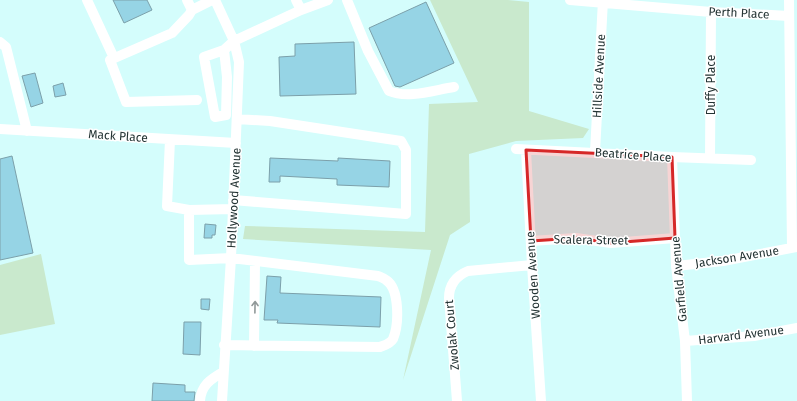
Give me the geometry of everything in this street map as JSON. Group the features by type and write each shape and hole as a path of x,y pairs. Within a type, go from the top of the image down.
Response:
{"street":[{"path":"87,0 114,58"},
{"path":"187,0 192,10"},
{"path":"197,100 126,102 110,60 172,33 189,16 192,10 214,0"},
{"name":"Hollywood Avenue","path":"214,0 234,41 239,62 231,258 224,345 222,401"},
{"path":"296,0 301,10"},
{"path":"224,50 227,77 226,115 215,117 204,57 224,50 234,41 326,0"},
{"path":"347,0 368,51 389,91 394,93 410,94 454,87"},
{"name":"Perth Place","path":"570,0 711,12 789,16"},
{"path":"789,0 794,247"},
{"name":"Hillside Avenue","path":"595,152 603,2"},
{"name":"Duffy Place","path":"710,158 711,12"},
{"path":"0,42 6,46 27,131"},
{"path":"170,140 167,206 189,210 233,204 406,214 406,150 401,141 270,121 237,119"},
{"name":"Mack Place","path":"0,129 236,143"},
{"name":"Beatrice Place","path":"521,149 751,160"},
{"name":"Wooden Avenue","path":"521,149 531,241 541,401"},
{"name":"Garfield Avenue","path":"672,157 676,266 685,341 687,401"},
{"path":"189,210 189,260 231,258 378,276 387,280 396,294 398,308 392,339 388,344 380,347 224,345"},
{"name":"Scalera Street","path":"531,241 576,238 597,242 611,242 675,238"},
{"name":"Jackson Avenue","path":"676,266 723,261 794,247"},
{"path":"254,346 255,261"},
{"name":"Zwolak Court","path":"457,401 449,298 450,287 460,274 468,271 532,265"},
{"name":"Harvard Avenue","path":"685,341 754,336 797,328"},
{"path":"200,401 202,391 208,381 223,372"}],"highlighted area":[{"path":"526,150 672,157 675,238 611,243 576,238 531,241"}],"green space":[{"path":"430,0 508,0 529,2 529,111 589,129 583,138 516,141 469,154 470,222 450,235 403,380 431,250 243,239 245,226 425,232 429,104 478,102"},
{"path":"41,254 55,324 0,335 0,265"}],"building":[{"path":"113,0 147,0 152,10 124,23"},
{"path":"426,2 454,63 400,87 395,86 369,28"},
{"path":"354,42 356,94 280,96 279,57 295,56 295,44"},
{"path":"35,73 43,103 31,107 22,76"},
{"path":"63,83 66,95 55,97 53,86"},
{"path":"12,156 33,253 0,260 0,159"},
{"path":"270,158 338,161 338,158 390,161 389,187 337,185 337,179 280,176 280,182 269,182"},
{"path":"205,224 216,225 215,235 212,235 212,238 204,238"},
{"path":"267,276 281,277 280,293 381,297 380,327 277,323 278,320 264,320"},
{"path":"201,299 210,299 209,310 201,309"},
{"path":"184,322 201,322 200,355 183,354"},
{"path":"153,383 185,385 185,392 195,392 194,401 152,401"}]}
